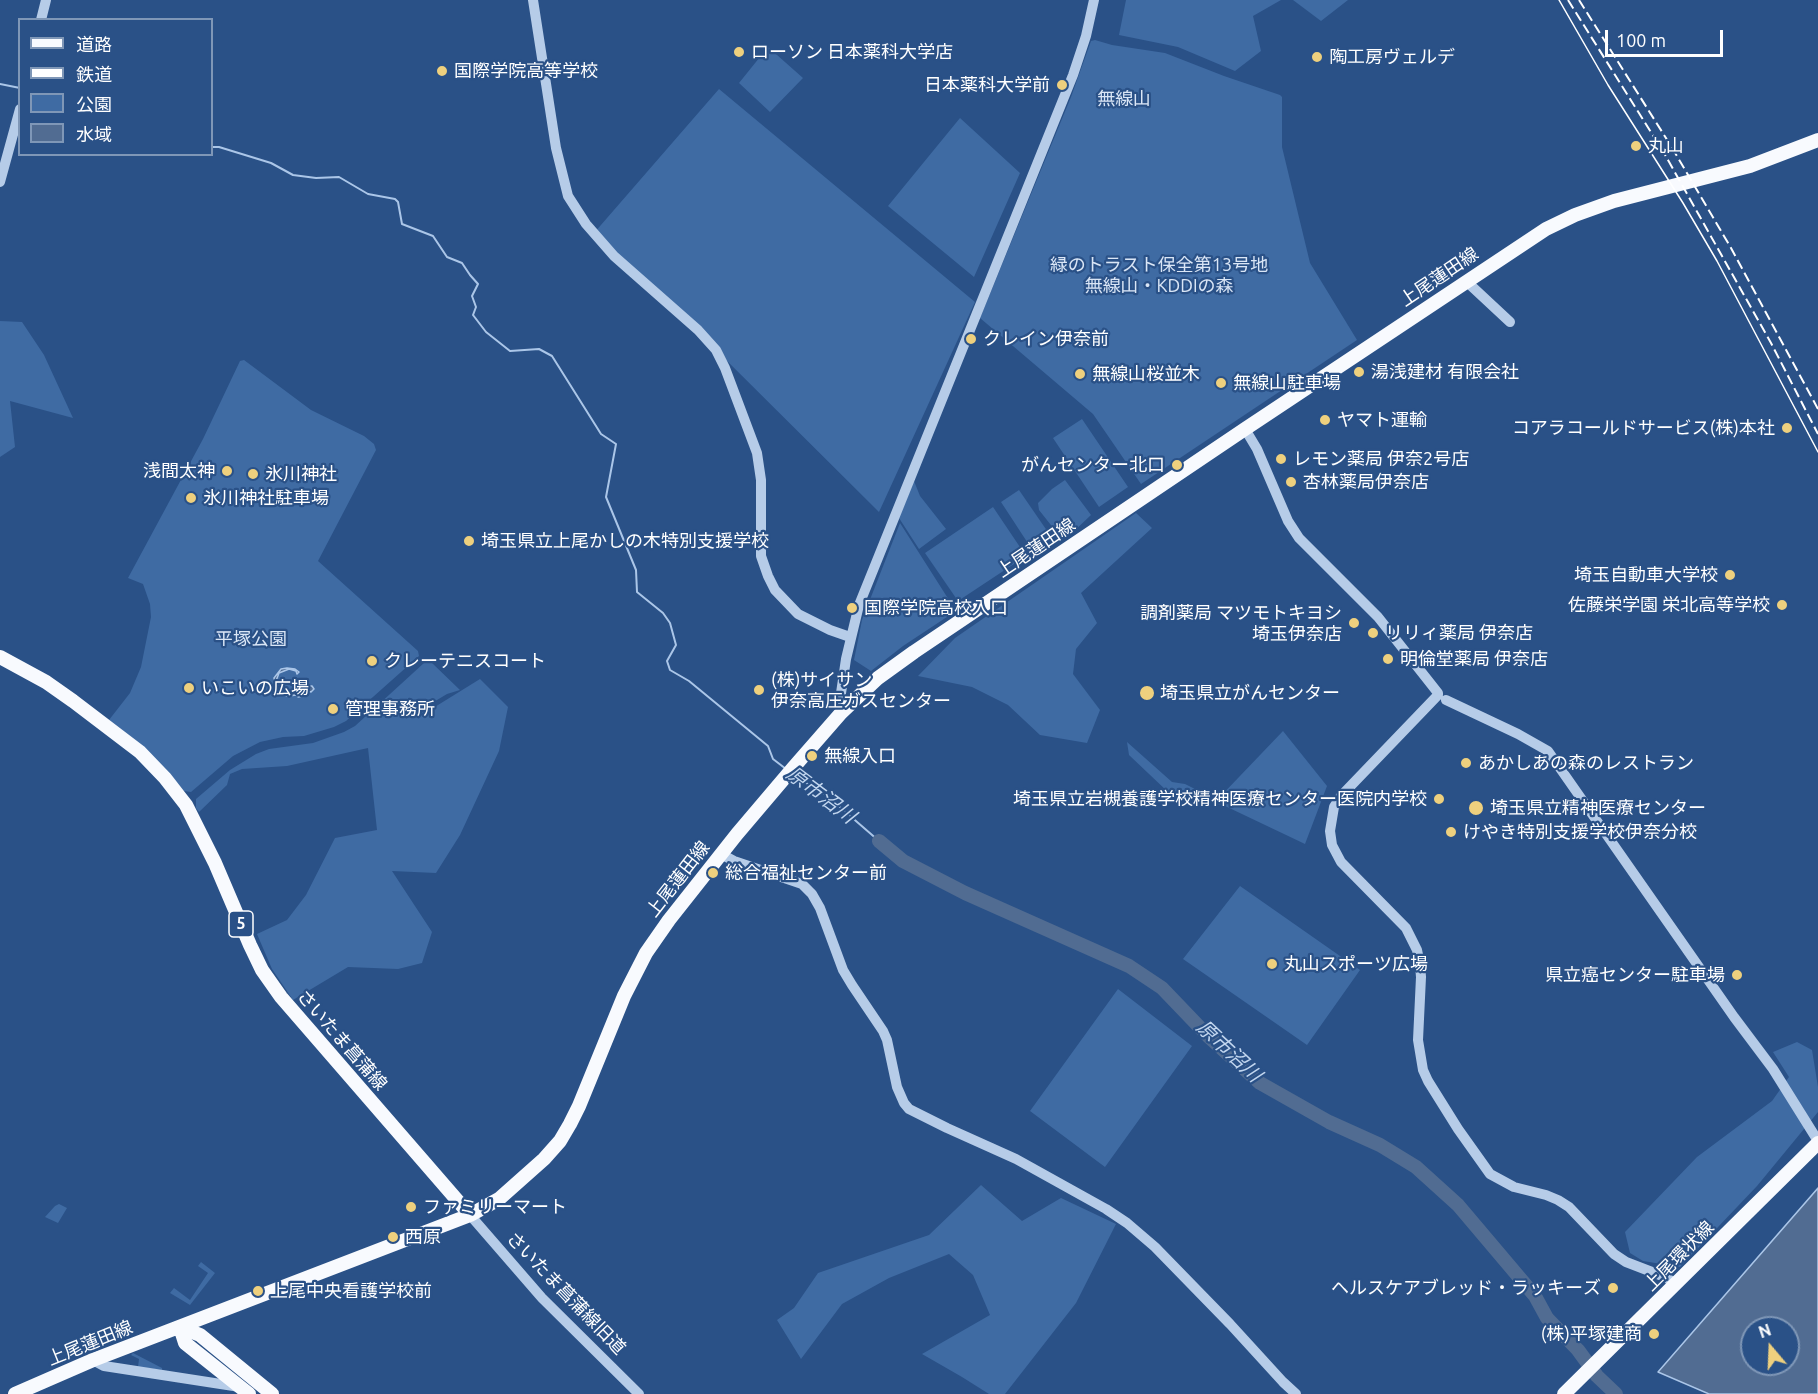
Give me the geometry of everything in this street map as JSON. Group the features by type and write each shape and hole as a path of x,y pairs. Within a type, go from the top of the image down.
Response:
{"main road":[{"name":"上尾蓮田線","path":"470,1215 499,1199 530,1173 560,1141 579,1106 624,996 646,953 721,854 841,713 864,690 897,664 1546,229 1575,215 1624,198 1750,166 1818,140"},
{"name":"さいたま菖蒲線","path":"0,657 46,682 73,701 140,752 165,778 186,805 268,979 470,1215"},
{"name":"上尾環状線","path":"1567,1391 1818,1142"},
{"path":"180,1327 470,1215"},
{"name":"上尾蓮田線","path":"15,1394 93,1360 180,1327"},
{"path":"180,1327 185,1343 245,1391"},
{"path":"180,1327 200,1335 274,1393"}],"street":[{"path":"42,18 46,0"},
{"path":"533,0 556,148 568,196 586,224 614,256 698,330 716,350 757,453 761,480 761,555 768,576 775,590 798,614 850,637"},
{"path":"841,713 842,686 850,637 859,605 1073,75 1086,36 1094,0"},
{"path":"0,182 18,116"},
{"path":"1466,281 1510,322"},
{"path":"1245,429 1257,449 1288,521 1299,538 1378,617 1438,693 1341,796 1334,807 1330,831 1332,845 1341,862 1406,928 1417,950 1421,970 1419,1056 1428,1082 1490,1174 1514,1187 1558,1200 1569,1207 1614,1254 1634,1266 1665,1277 1676,1284"},
{"path":"1446,700 1548,751 1773,1069 1818,1142"},
{"path":"721,854 734,861 802,884 812,894 843,970 883,1031 897,1087 909,1109 1016,1159 1127,1223 1155,1247 1296,1394"},
{"name":"さいたま菖蒲線旧道","path":"470,1215 542,1298 639,1394"},
{"path":"93,1360 104,1366 245,1391"}],"green space":[{"path":"1126,0 1281,0 1253,16 1261,51 1235,71 1178,47 1119,35"},
{"path":"1293,0 1348,0 1321,21"},
{"name":"緑のトラスト保全第13号地 無線山・KDDIの森","path":"1091,41 1112,45 1165,53 1282,97 1282,147 1310,263 1357,340 1141,484 1093,414 980,318 1071,97"},
{"path":"768,47 803,78 770,112 739,83"},
{"path":"719,89 975,302 879,512 594,233"},
{"path":"960,118 1020,173 974,277 888,206"},
{"path":"0,321 22,322 44,355 73,418 10,401 15,447 0,457"},
{"name":"平塚公園","path":"244,360 311,410 364,436 374,444 376,450 318,561 418,651 419,656 346,721 304,736 283,737 260,742 233,756 191,792 184,791 165,768 134,739 109,720 130,693 141,667 151,617 150,604 143,584 128,578 203,439 240,361"},
{"path":"1082,419 1128,487 1099,507 1053,438"},
{"path":"1065,480 1091,515 1071,534 1058,534 1039,510 1038,503"},
{"path":"914,481 920,496 946,529 919,549 899,518"},
{"path":"1019,490 1052,538 1033,551 1001,502"},
{"path":"993,507 1026,556 958,601 925,553"},
{"path":"1136,513 1152,528 1081,593 1097,623 1076,649 1073,674 1100,710 1087,743 1040,735 1008,705 972,687 918,676 955,638"},
{"path":"900,523 956,611 903,646 871,671 854,660 862,620"},
{"path":"424,663 432,663 460,690 447,694 432,703 417,718 480,679 508,707 499,751 460,835 436,873 392,871 432,932 422,963 398,969 348,967 293,1000 272,969 257,934 287,920 306,895 335,838 377,830 368,748 287,766 242,769 230,774 227,785 199,812 196,808 196,799 230,770 256,754 269,749 313,743 355,726"},
{"path":"1283,731 1327,786 1305,844 1223,805 1190,800 1168,792 1129,755 1127,742 1172,782 1185,784 1217,800"},
{"name":"丸山スポーツ広場","path":"1240,886 1360,970 1307,1045 1183,959"},
{"path":"1118,989 1192,1046 1105,1167 1030,1111"},
{"path":"1797,1042 1812,1050 1818,1087 1818,1112 1757,1186 1680,1267 1643,1261 1630,1253 1625,1232 1697,1157 1772,1101 1789,1077 1773,1052"},
{"path":"981,1185 1022,1221 1061,1198 1116,1224 1076,1303 1005,1394 989,1394 922,1354 990,1315 973,1275 949,1254 889,1278 842,1304 801,1359 777,1320 794,1308 818,1273 929,1235"},
{"path":"59,1204 67,1208 58,1223 45,1217 55,1206"},
{"path":"201,1262 215,1273 190,1305 170,1293 174,1288 190,1300 208,1273 198,1266"},
{"path":"133,1353 162,1370 138,1367 139,1359 131,1355"}],"water":[{"path":"287,668 295,669 299,672 297,674 296,671 289,669 279,673 276,681 281,692 288,694 297,690 295,683 302,680 307,683 306,686 312,686 314,689 311,692 305,690 304,696 298,697 280,693 276,688 274,678 281,669"},
{"path":"1818,1188 1818,1394 1709,1394 1658,1372"}],"waterway":[{"name":"原市沼川","path":"0,84 18,88"},
{"name":"原市沼川","path":"213,147 271,163 293,175 316,178 339,177 368,194 395,199 398,202 402,224 433,236 447,257 462,263 478,284 472,296 476,307 473,315 486,332 510,351 539,349 552,356 601,434 616,444 606,497 636,570 637,592 663,613 670,623 676,645 667,661 670,670 689,681 768,746 773,759 786,769"},
{"name":"原市沼川","path":"793,775 826,795 879,841"},
{"name":"原市沼川","path":"879,841 903,861 965,893 1129,966 1162,988 1208,1036 1260,1083 1329,1122 1380,1145 1416,1167 1458,1205 1535,1296 1547,1318 1578,1350 1597,1376 1616,1394"}],"tram line":[{"path":"1559,0 1608,85 1717,261 1818,452"}],"railway":[{"path":"1568,0 1664,153 1771,343 1818,434"},
{"path":"1579,0 1671,146 1731,248 1818,409"}],"place":[{"name":"ローソン 日本薬科大学店","path":"739,52"},
{"name":"陶工房ヴェルデ","path":"1317,57"},
{"name":"国際学院高等学校","path":"442,71"},
{"name":"日本薬科大学前","path":"1062,85"},
{"name":"丸山","path":"1636,146"},
{"name":"クレイン伊奈前","path":"971,339"},
{"name":"湯浅建材 有限会社","path":"1359,372"},
{"name":"無線山桜並木","path":"1080,374"},
{"name":"無線山駐車場","path":"1221,383"},
{"name":"ヤマト運輸","path":"1325,420"},
{"name":"コアラコールドサービス(株)本社","path":"1787,428"},
{"name":"レモン薬局 伊奈2号店","path":"1281,459"},
{"name":"がんセンター北口","path":"1177,465"},
{"name":"浅間太神","path":"227,471"},
{"name":"氷川神社","path":"253,474"},
{"name":"杏林薬局伊奈店","path":"1291,482"},
{"name":"氷川神社駐車場","path":"191,498"},
{"name":"埼玉県立上尾かしの木特別支援学校","path":"469,541"},
{"name":"埼玉自動車大学校","path":"1730,575"},
{"name":"佐藤栄学園 栄北高等学校","path":"1782,605"},
{"name":"国際学院高校入口","path":"852,608"},
{"name":"調剤薬局 マツモトキヨシ 埼玉伊奈店","path":"1354,623"},
{"name":"リリィ薬局 伊奈店","path":"1373,633"},
{"name":"明倫堂薬局 伊奈店","path":"1388,659"},
{"name":"クレーテニスコート","path":"372,661"},
{"name":"いこいの広場","path":"189,688"},
{"name":"(株)サイサン 伊奈高圧ガスセンター","path":"759,690"},
{"name":"埼玉県立がんセンター","path":"1147,693"},
{"name":"管理事務所","path":"333,709"},
{"name":"無線入口","path":"812,756"},
{"name":"あかしあの森のレストラン","path":"1466,763"},
{"name":"埼玉県立岩槻養護学校精神医療センター医院内学校","path":"1439,799"},
{"name":"埼玉県立精神医療センター","path":"1476,808"},
{"name":"けやき特別支援学校伊奈分校","path":"1451,832"},
{"name":"総合福祉センター前","path":"713,873"},
{"name":"丸山スポーツ広場","path":"1272,964"},
{"name":"県立癌センター駐車場","path":"1737,975"},
{"name":"ファミリーマート","path":"411,1207"},
{"name":"西原","path":"393,1237"},
{"name":"ヘルスケアブレッド・ラッキーズ","path":"1613,1288"},
{"name":"上尾中央看護学校前","path":"258,1291"},
{"name":"(株)平塚建商","path":"1654,1334"}],"park label":[{"name":"無線山","path":"1124,99"}]}
